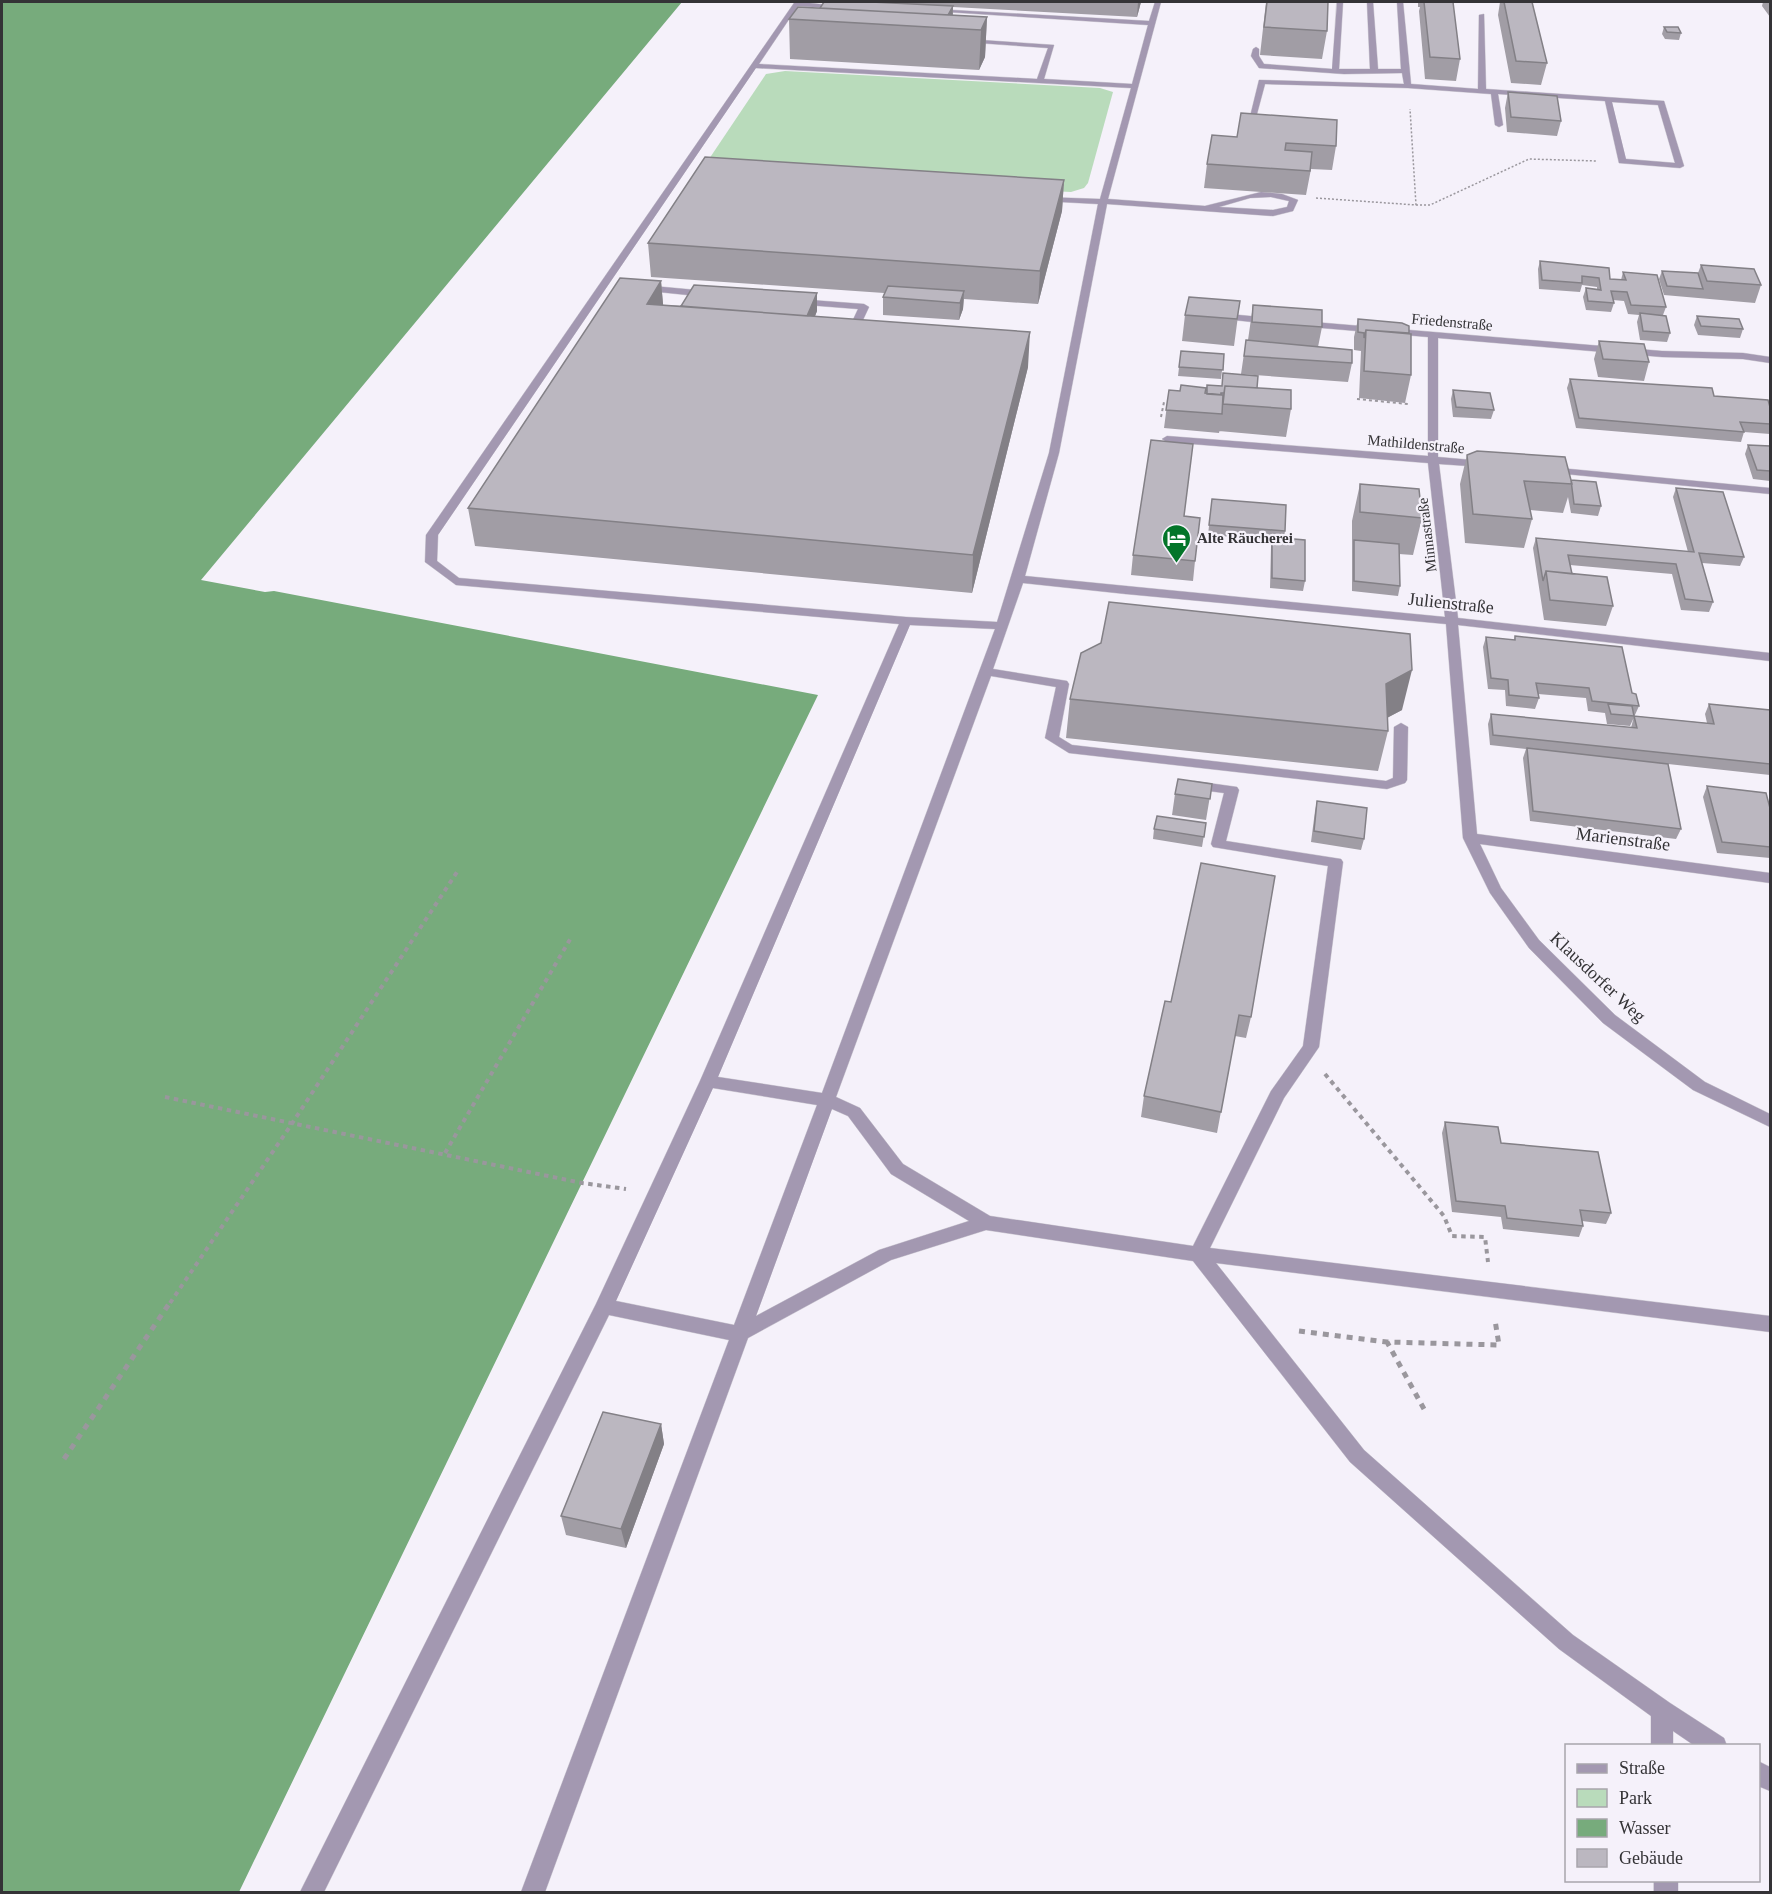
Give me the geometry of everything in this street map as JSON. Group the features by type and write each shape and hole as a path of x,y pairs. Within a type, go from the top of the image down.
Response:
{"street":[{"path":"533,1893 986,672 1018,579 1054,453 1103,202 1158,2"},
{"path":"1335,71 1340,2"},
{"path":"1370,2 1374,70"},
{"path":"1400,2 1408,86"},
{"path":"853,7 797,3 432,534 431,562 456,581 906,621 1001,626"},
{"path":"921,11 1153,23"},
{"path":"973,23 977,14"},
{"path":"1482,15 1482,91"},
{"path":"969,32 964,41 1052,46 1040,81"},
{"path":"1256,49 1255,56 1262,66 1366,73 1374,70 1405,71"},
{"path":"753,66 1135,86"},
{"path":"1271,128 1250,127 1262,82 1408,86 1608,99 1661,103 1680,166 1622,162 1608,99"},
{"path":"1494,92 1499,125"},
{"path":"676,178 688,178"},
{"path":"1032,198 1273,213 1290,209 1294,200 1282,195 1253,193 1206,208"},
{"path":"603,285 615,286"},
{"path":"627,287 722,295"},
{"path":"781,300 864,307 857,322"},
{"name":"Friedenstraße","path":"1211,315 1701,357 1724,355 1770,360"},
{"name":"Minnastraße","path":"1432,335 1433,460 1452,621 1470,838"},
{"name":"Friedenstraße","path":"1701,357 1728,364 1770,366"},
{"name":"Mathildenstraße","path":"1167,439 1491,465"},
{"path":"1538,469 1770,491"},
{"name":"Julienstraße","path":"1018,579 1452,621 1770,657"},
{"path":"312,1893 604,1306 708,1081 906,621"},
{"path":"986,672 1064,684 1052,738 1069,749 1387,785 1400,780 1401,727"},
{"path":"1182,783 1232,790 1218,844 1336,862 1311,1047 1277,1095 1198,1254"},
{"name":"Marienstraße","path":"1470,838 1770,878"},
{"name":"Klausdorfer Weg","path":"1470,838 1495,890 1534,944 1609,1019 1699,1086 1770,1122"},
{"path":"708,1081 827,1100 854,1112 897,1169 986,1223 1198,1254 1770,1324"},
{"path":"604,1306 739,1334 885,1255 986,1223"},
{"path":"1198,1254 1357,1456 1566,1641 1662,1711 1713,1744"},
{"path":"1662,1711 1662,1744"}],"path":[{"path":"1408,86 1416,205"},
{"path":"1294,200 1306,197 1430,206 1529,159 1622,162"},
{"path":"1357,399 1433,406"},
{"path":"64,1459 291,1125 457,872"},
{"path":"445,1153 572,936"},
{"path":"1254,1325 1387,1342 1498,1345 1485,1237 1452,1236 1444,1216 1321,1069 1311,1047"},
{"path":"165,1097 291,1125 445,1153 582,1183 656,1193"},
{"path":"1387,1342 1424,1409"}],"green space":[{"path":"785,71 1100,88 1113,92 1088,183 1084,188 1071,192 720,174 705,165 766,74"}],"water":[{"path":"2,2 682,2 201,580 265,592 274,591 818,695 239,1892 2,1892"}],"building":[{"path":"824,2 953,6 948,15 820,8"},
{"path":"1267,2 1328,2 1327,31 1264,27"},
{"path":"1424,2 1453,2 1460,59 1430,57"},
{"path":"1504,2 1532,2 1547,63 1516,61"},
{"path":"798,7 987,17 981,30 789,19"},
{"path":"1664,27 1678,27 1681,33 1667,32"},
{"path":"1508,92 1557,96 1561,121 1511,117"},
{"path":"1241,113 1337,120 1336,146 1286,143 1285,150 1312,152 1310,171 1207,164 1212,135 1237,137"},
{"path":"705,157 1064,180 1040,271 648,243"},
{"path":"1540,261 1609,268 1610,279 1626,280 1623,272 1657,275 1666,307 1631,305 1627,292 1611,291 1614,303 1588,301 1586,288 1601,290 1599,278 1582,276 1582,283 1542,280"},
{"path":"1701,265 1754,269 1761,285 1707,281"},
{"path":"1662,271 1698,273 1703,289 1667,286"},
{"path":"620,278 661,281 647,304 1030,332 973,555 468,508"},
{"path":"694,285 817,293 807,316 681,306"},
{"path":"888,286 964,291 960,303 883,297"},
{"path":"1189,297 1240,301 1237,319 1185,315"},
{"path":"1253,305 1322,310 1322,327 1252,322"},
{"path":"1640,313 1666,316 1670,333 1643,331"},
{"path":"1697,316 1739,319 1743,329 1701,326"},
{"path":"1358,319 1402,323 1409,326 1409,333 1366,330 1364,338 1364,333 1358,332"},
{"path":"1366,330 1411,334 1411,375 1364,371"},
{"path":"1246,340 1352,350 1352,363 1244,356"},
{"path":"1599,341 1644,344 1649,362 1603,359"},
{"path":"1181,351 1224,354 1223,370 1179,367"},
{"path":"1223,373 1258,376 1257,388 1225,386 1224,393 1221,395 1207,394 1207,385 1222,386"},
{"path":"1570,379 1712,388 1714,396 1768,400 1770,424 1740,422 1744,432 1579,418"},
{"path":"1181,385 1206,388 1205,393 1223,395 1222,414 1166,410 1169,390 1180,391"},
{"path":"1225,386 1291,390 1291,409 1223,404"},
{"path":"1453,390 1490,393 1494,410 1456,407"},
{"path":"1151,440 1193,444 1184,516 1200,518 1195,561 1133,555"},
{"path":"1748,445 1770,446 1770,471 1757,470"},
{"path":"1477,451 1565,457 1572,484 1524,481 1532,519 1473,514 1467,455"},
{"path":"1571,480 1596,482 1601,506 1574,504"},
{"path":"1360,484 1419,489 1422,518 1360,512"},
{"path":"1676,488 1723,492 1744,557 1699,553 1713,602 1685,599 1676,564 1568,555 1572,574 1546,571 1543,581 1536,538 1694,552"},
{"path":"1212,499 1286,505 1285,531 1209,525"},
{"path":"1272,537 1305,540 1305,581 1272,578"},
{"path":"1354,540 1399,544 1400,586 1354,581"},
{"path":"1546,571 1607,577 1613,606 1550,600"},
{"path":"1109,602 1410,634 1412,670 1386,684 1388,731 1070,699 1081,653 1101,643"},
{"path":"1515,636 1622,647 1632,693 1636,694 1639,706 1592,701 1589,688 1536,683 1539,698 1509,695 1508,680 1491,678 1486,637 1515,640"},
{"path":"1608,704 1632,706 1634,716 1611,714"},
{"path":"1709,704 1770,710 1770,764 1493,735 1491,714 1637,728 1634,716 1714,724"},
{"path":"1527,748 1668,764 1681,829 1533,811"},
{"path":"1178,779 1212,784 1210,799 1175,794"},
{"path":"1707,786 1766,793 1770,808 1770,847 1722,842"},
{"path":"1317,801 1367,808 1364,839 1314,831"},
{"path":"1157,816 1206,823 1204,837 1154,829"},
{"path":"1201,863 1275,876 1251,1017 1239,1015 1221,1112 1144,1096 1165,1001 1171,1002"},
{"path":"1445,1122 1498,1127 1501,1143 1598,1152 1611,1213 1580,1210 1583,1226 1507,1218 1505,1206 1456,1201"},
{"path":"603,1412 661,1424 621,1529 561,1516"}],"place":[{"name":"Alte Räucherei","path":"1176,564"}]}
